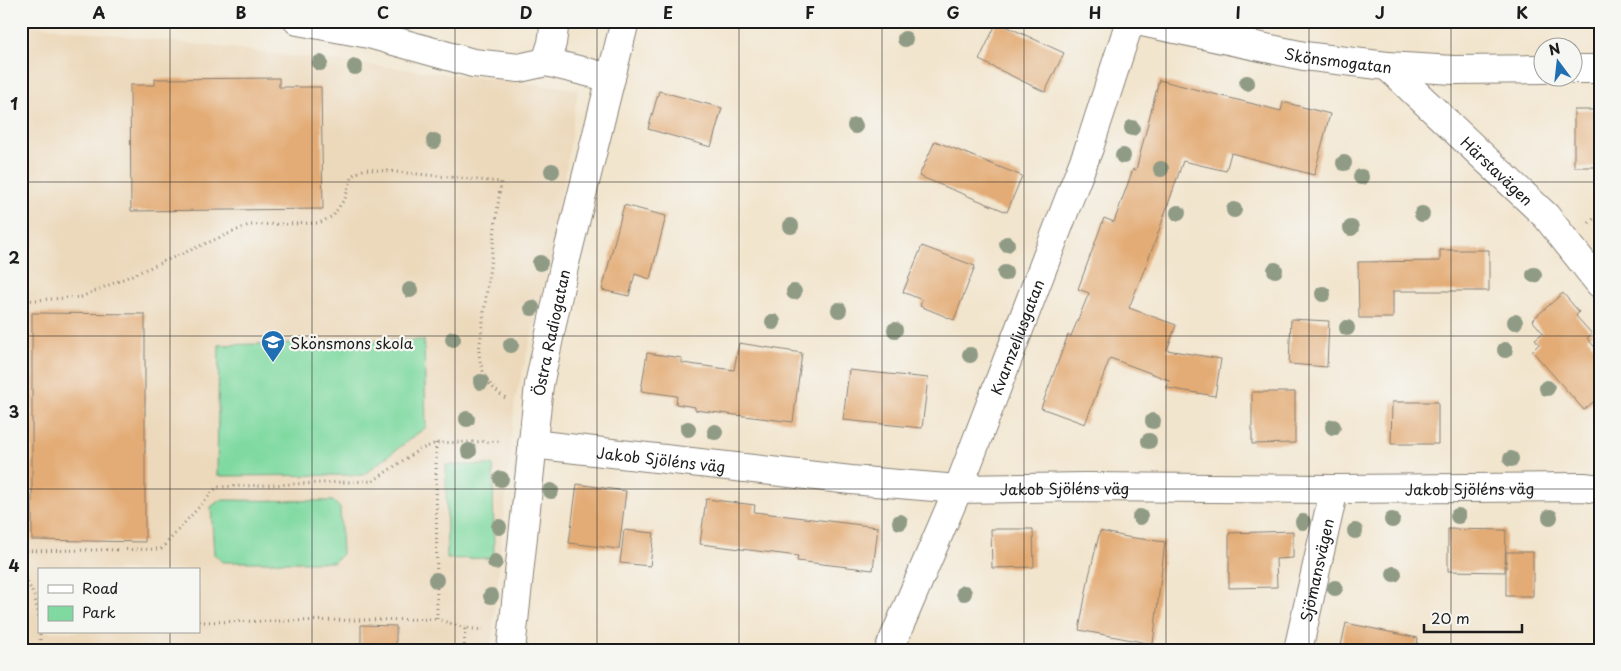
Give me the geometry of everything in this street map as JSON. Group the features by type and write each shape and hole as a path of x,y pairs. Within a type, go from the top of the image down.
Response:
{"street":[{"path":"298,21 369,34 473,63 519,68 546,62 611,78"},
{"path":"546,62 552,43 555,21"},
{"name":"Östra Radiogatan","path":"511,650 539,386 562,276 625,21"},
{"name":"Kvarnzeliusgatan","path":"889,650 958,490 1089,148 1130,21"},
{"name":"Skönsmogatan","path":"1137,21 1304,56 1387,66 1454,70 1534,69"},
{"name":"Härstavägen","path":"1387,66 1546,216 1600,284"},
{"path":"1584,69 1600,69"},
{"name":"Jakob Sjöléns väg","path":"532,444 851,480 958,490 1084,487 1334,489 1584,487 1600,489"},
{"name":"Sjömansvägen","path":"1298,650 1334,489"}],"path":[{"path":"21,301 81,297 249,225 318,223 333,216 345,198 353,175 365,169 501,182 479,365 486,380 500,395 510,401"},
{"path":"21,551 162,549 217,487 373,481 416,451 436,442 507,440 532,444"},
{"path":"436,442 438,620"},
{"path":"21,569 35,598 38,613"},
{"path":"200,622 438,620 466,628"},
{"path":"40,634 40,650"}],"shaded area":[{"name":"Skönsmons skola","path":"21,24 578,89 555,244 515,400 491,650 21,650 21,213 24,206 24,118 21,117"}],"green space":[{"path":"424,340 426,427 363,475 217,476 219,345"},
{"path":"446,465 493,465 494,558 447,559"},
{"path":"220,500 333,501 340,508 342,554 334,562 222,562 214,554 211,507"}],"building":[{"path":"997,22 1064,53 1045,92 979,60"},
{"path":"279,78 279,87 321,87 323,209 131,211 130,85 155,85 155,79"},
{"path":"1159,80 1281,111 1283,102 1330,114 1314,175 1231,153 1226,171 1183,161 1155,242 1129,308 1176,325 1167,350 1221,359 1215,396 1167,388 1169,380 1110,358 1085,424 1041,408 1068,335 1071,336 1089,293 1078,289 1104,218 1114,222 1133,169 1136,170"},
{"path":"659,91 722,108 711,147 648,129"},
{"path":"1574,110 1600,110 1600,167 1574,167"},
{"path":"935,141 1022,176 1007,212 919,176"},
{"path":"624,205 666,216 650,279 635,274 629,296 602,290"},
{"path":"922,246 975,266 954,320 920,306 922,300 903,292"},
{"path":"1440,250 1489,250 1489,291 1393,291 1393,318 1359,318 1358,262 1440,261"},
{"path":"1563,293 1579,312 1576,316 1592,334 1587,338 1600,353 1600,396 1584,410 1532,351 1539,344 1535,339 1543,333 1532,320"},
{"path":"32,313 145,314 145,542 32,540"},
{"path":"1291,319 1329,321 1327,367 1289,364"},
{"path":"739,343 802,353 793,422 695,410 695,407 676,404 677,396 641,391 647,353 682,358 682,363 734,370"},
{"path":"849,370 928,378 922,428 843,420"},
{"path":"1252,392 1295,392 1295,443 1252,444"},
{"path":"1392,402 1438,402 1438,444 1391,444"},
{"path":"577,484 626,491 619,549 569,543"},
{"path":"706,499 755,505 754,512 878,527 873,570 797,561 798,556 700,544"},
{"path":"991,529 1033,529 1034,567 992,568"},
{"path":"1448,529 1506,530 1505,572 1448,571"},
{"path":"624,530 654,533 650,566 620,563"},
{"path":"1100,531 1165,542 1153,644 1079,630"},
{"path":"1293,531 1293,558 1276,559 1277,587 1229,588 1229,533"},
{"path":"1506,552 1533,552 1533,596 1506,596"},
{"path":"1346,623 1418,638 1416,650 1340,650"},
{"path":"361,625 396,626 396,650 361,650"}],"place":[{"name":"Skönsmons skola","path":"273,363"}]}
